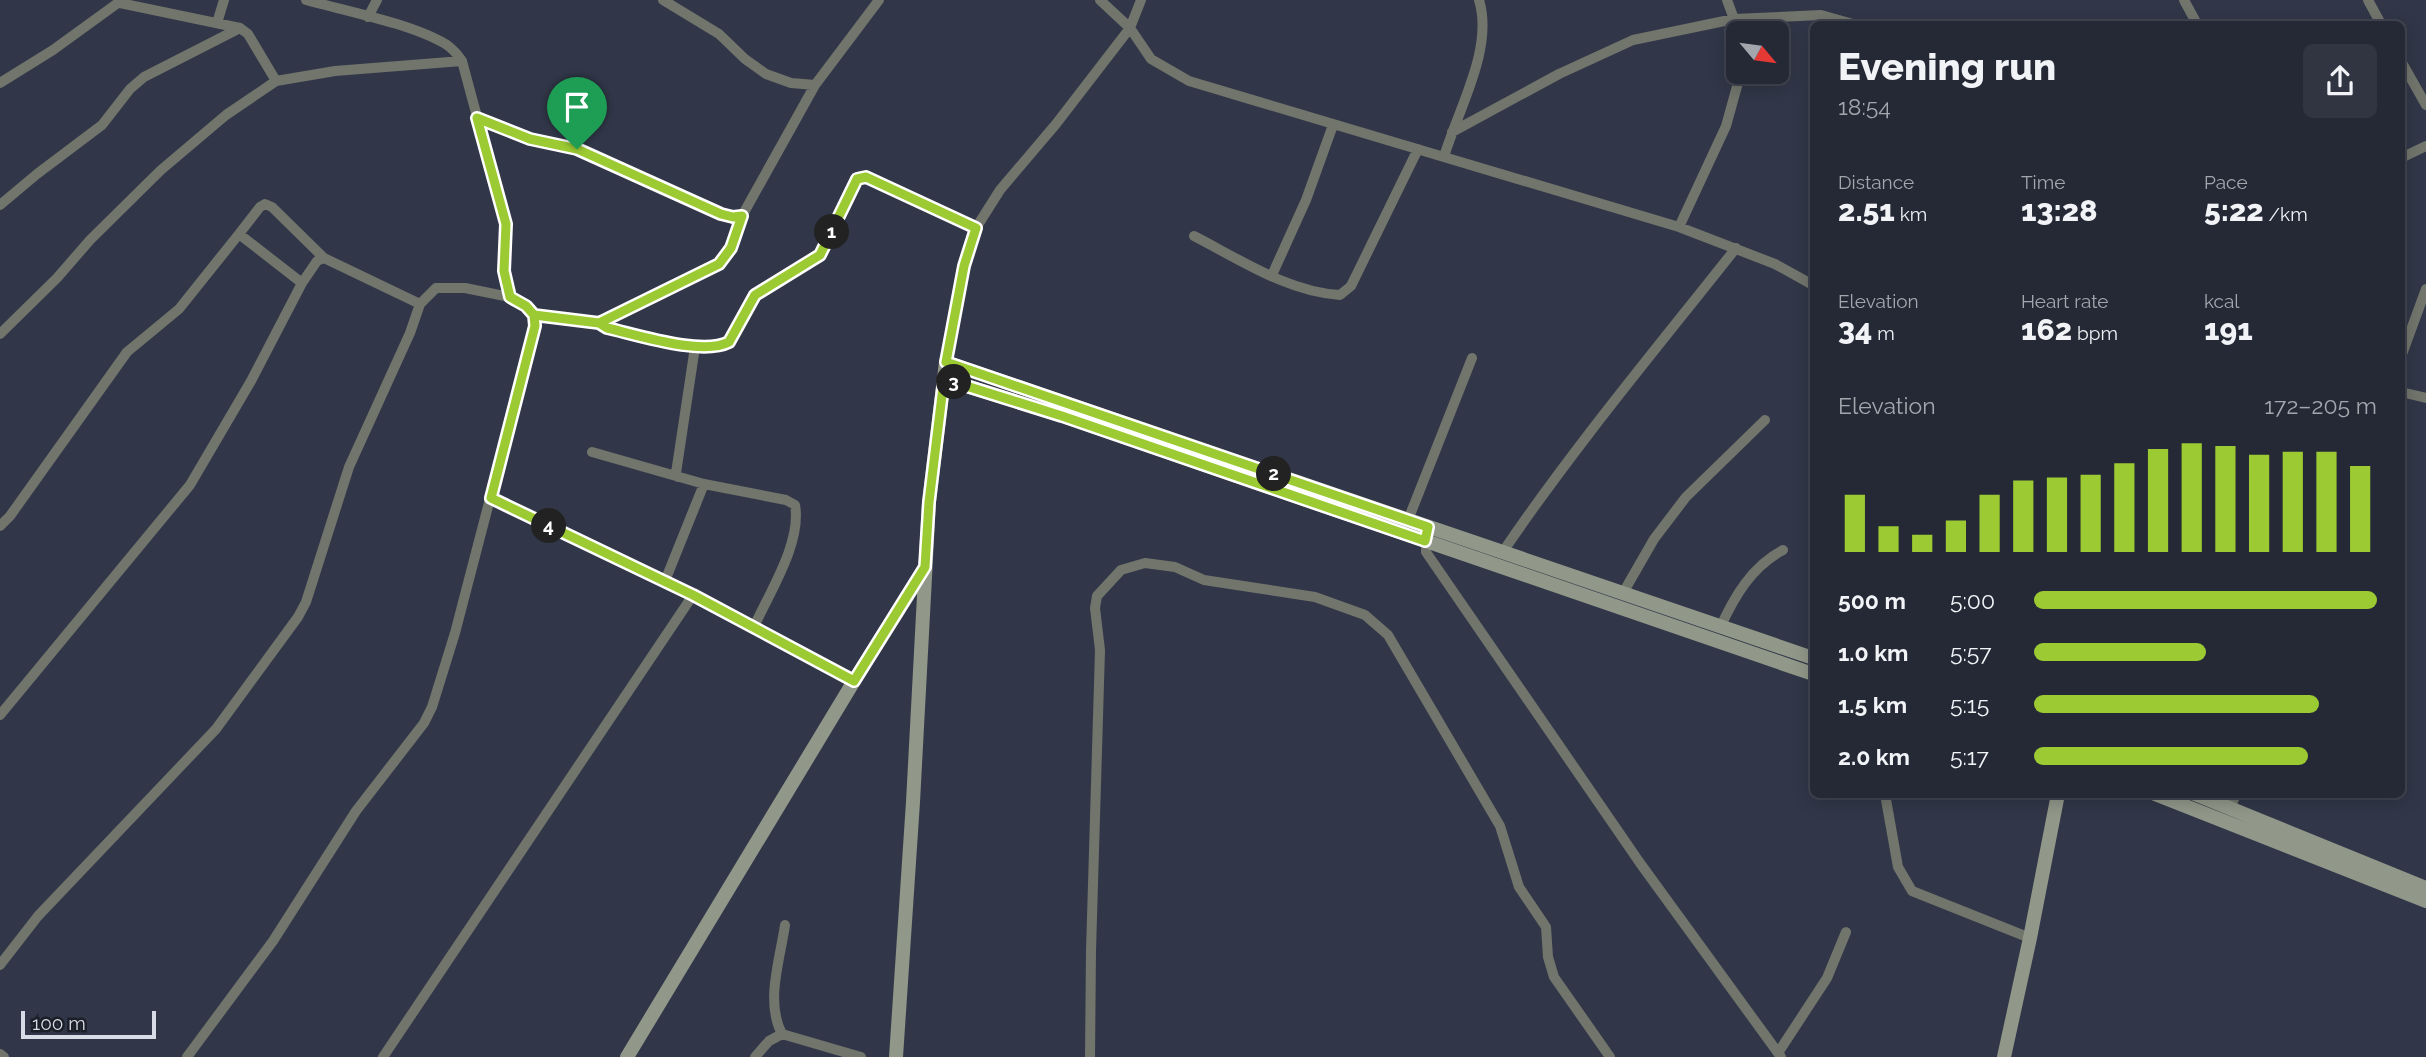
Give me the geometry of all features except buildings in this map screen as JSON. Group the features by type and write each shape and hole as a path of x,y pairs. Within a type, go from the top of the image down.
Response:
{"street":[{"path":"217,23 224,0"},
{"path":"306,0 368,17 446,44 462,61 506,224 504,271 510,297"},
{"path":"368,17 377,0"},
{"path":"663,0 719,34 745,59 766,74 791,83 815,85"},
{"path":"599,323 719,264 731,248 742,216 815,85 879,0"},
{"path":"1100,0 1130,28 1151,59 1189,81 1679,227 1775,264 1810,283"},
{"path":"896,1057 929,502 946,362 964,266 976,228 1000,190 1056,124 1130,28 1141,0"},
{"path":"1444,157 1474,71 1483,32 1479,0"},
{"path":"1727,0 1734,19"},
{"path":"2184,0 2195,21"},
{"path":"2368,0 2379,21"},
{"path":"1,80 53,50 121,1 240,29 248,34 276,81"},
{"path":"1452,132 1559,74 1633,40 1734,19 1821,15 1842,21"},
{"path":"0,205 102,125 130,89 144,77 240,29"},
{"path":"0,334 161,170 226,115 276,81 335,71 462,61"},
{"path":"2405,68 2426,105"},
{"path":"1679,227 1726,126 1738,84"},
{"path":"477,118 530,139 577,149 721,214 742,216"},
{"path":"1272,275 1306,200 1333,125"},
{"path":"2405,156 2426,146"},
{"path":"1194,236 1313,292 1340,295 1351,286 1418,149"},
{"path":"534,315 599,323 607,328 695,347 722,346 729,342 755,295 820,255 857,179 861,176 976,228"},
{"path":"0,526 65,442 127,352 179,309 265,204 272,207 324,258 419,303"},
{"path":"239,234 302,283"},
{"path":"1502,553 1541,495 1736,248"},
{"path":"0,715 190,485 251,381 302,283 317,261 324,258"},
{"path":"0,965 38,916 216,729 298,617 306,602 349,467 410,332 419,303 436,288 465,288 510,297 526,306 534,315 535,326 455,633 432,707 424,723 356,811 272,941 187,1057"},
{"path":"2405,346 2426,289"},
{"path":"678,477 678,460 695,347"},
{"path":"1408,520 1472,358"},
{"path":"946,362 1408,520 1427,534 1502,553 1810,657"},
{"path":"944,379 1427,534 1810,673"},
{"path":"2405,393 2426,398"},
{"path":"1623,593 1654,539 1686,497 1765,420"},
{"path":"592,452 704,484 786,500 795,505 795,529 784,564 754,627"},
{"path":"665,581 704,484"},
{"path":"491,498 693,595 854,681"},
{"path":"1427,534 1426,552 1640,863 1780,1055 1827,978 1846,932"},
{"path":"1720,628 1733,599 1752,575 1773,555 1783,550"},
{"path":"1090,1057 1100,650 1095,608 1097,596 1121,570 1145,563 1175,567 1204,580 1315,597 1365,615 1388,635 1500,826 1519,887 1546,928 1548,957 1554,976 1611,1057"},
{"path":"627,1057 925,567"},
{"path":"383,1057 693,595"},
{"path":"1886,798 1898,867 1912,891 2030,938"},
{"path":"2004,1057 2057,798"},
{"path":"2165,798 2426,901"},
{"path":"2204,798 2426,888"},
{"path":"2230,809 2234,798"},
{"path":"782,1034 775,1021 773,1006 785,925"},
{"path":"759,1055 769,1041 782,1034 861,1057"}],"route":[{"path":"577,149 530,139 477,118 506,224 504,271 510,297 526,306 534,315 599,323 607,328 695,347 722,346 729,342 755,295 820,255 857,179 866,177 976,228 964,266 946,362 1428,527 1425,541 1062,416 944,379 929,502 925,567 854,681 693,595 491,498 535,326 534,315 599,323 719,264 731,248 742,216 721,214 577,149"}]}
